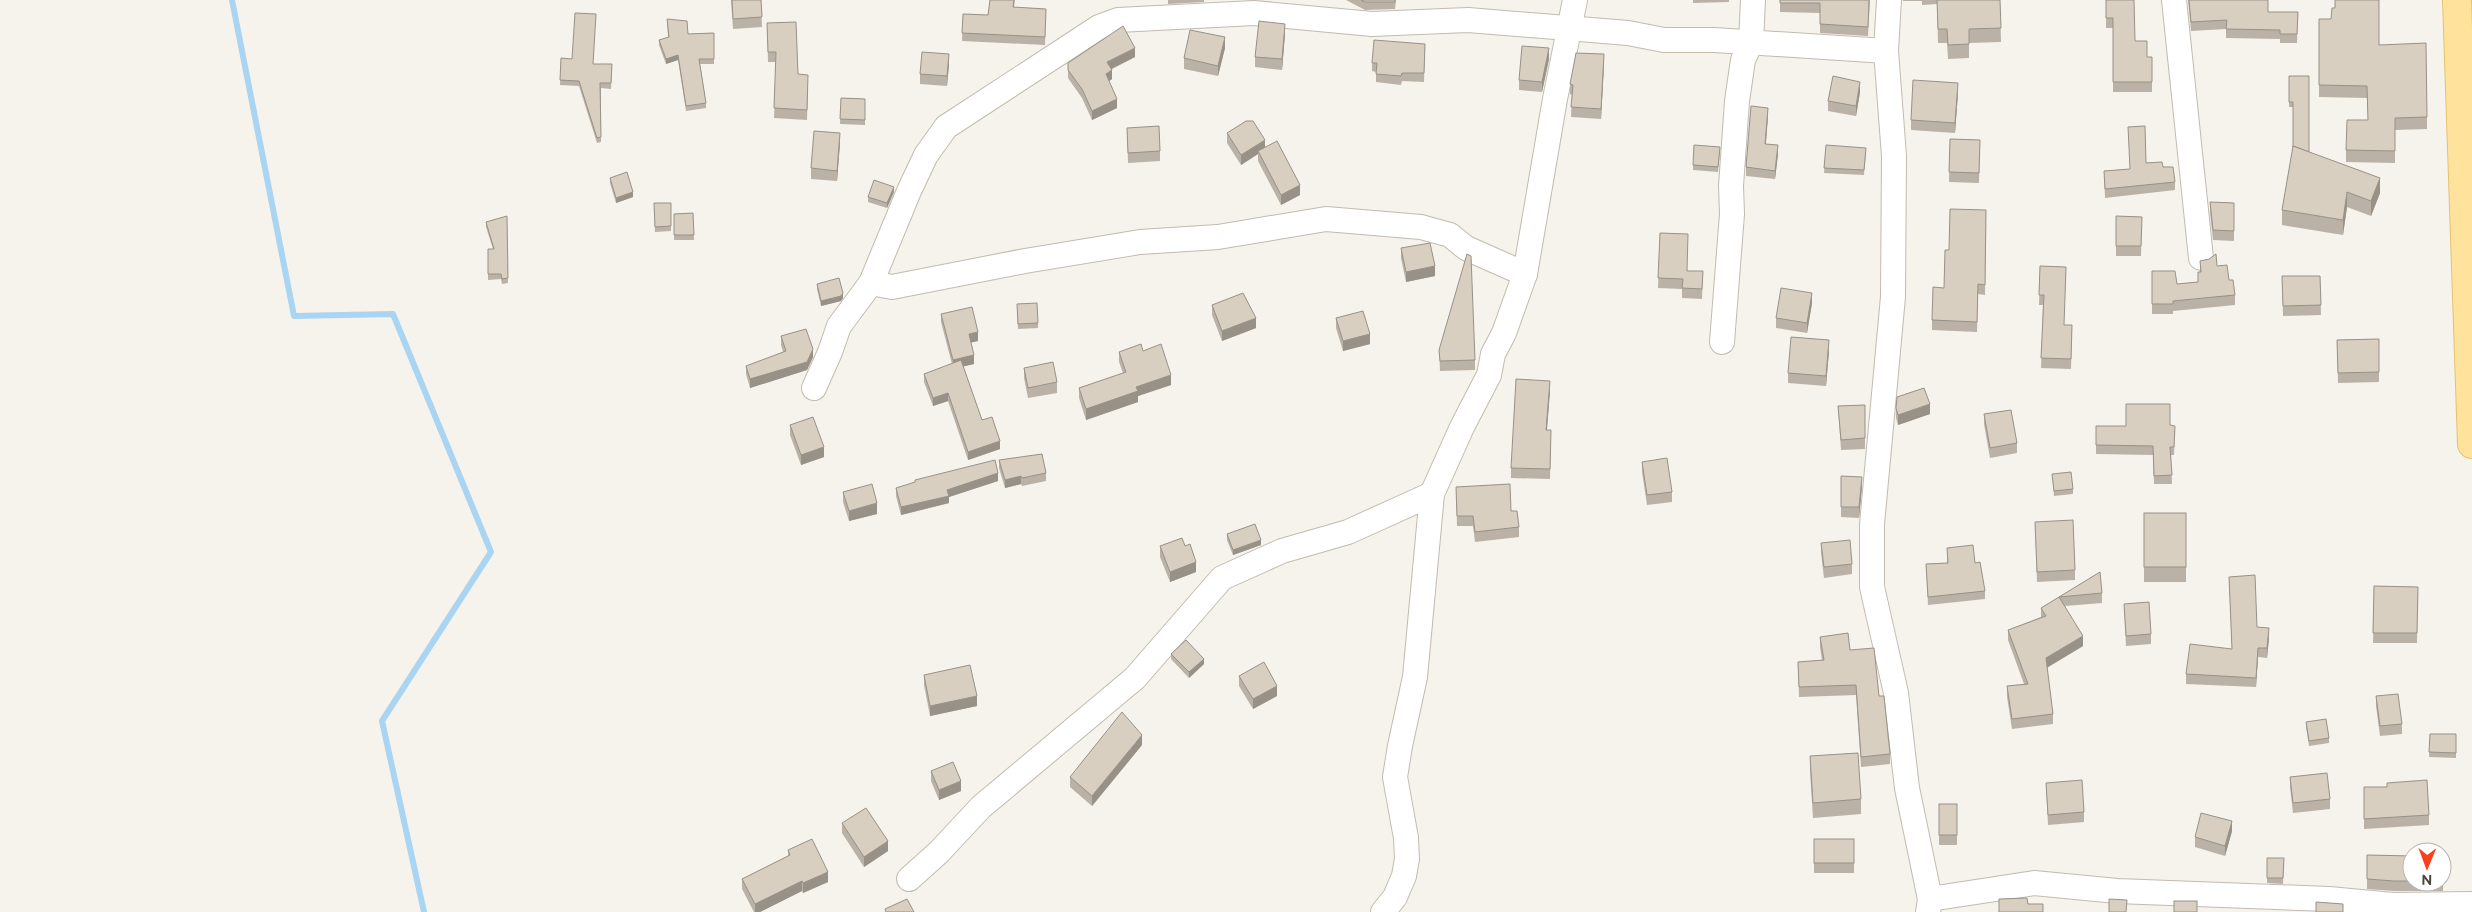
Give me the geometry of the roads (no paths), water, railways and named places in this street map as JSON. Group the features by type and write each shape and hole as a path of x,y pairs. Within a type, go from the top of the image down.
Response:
{"main road":[{"path":"2458,0 2472,444"}],"street":[{"path":"1383,912 1395,897 1404,876 1406,859 1406,838 1396,776 1400,746 1415,678 1432,494 1462,427 1489,375 1494,354 1504,333 1525,274 1575,0"},
{"path":"1722,342 1732,214 1731,186 1737,101 1743,60 1751,43 1753,0"},
{"path":"1889,0 1886,51 1894,156 1893,297 1872,524 1872,587 1896,694 1907,788 1929,906 2034,884 2117,892 2329,899 2393,905 2472,904"},
{"path":"2174,0 2201,258"},
{"path":"814,388 839,326 872,283 922,164 946,127 1098,27 1118,20 1255,6 1372,24 1422,10 1468,20 1570,28 1664,40 1886,51"},
{"path":"872,283 892,287 1025,261 1140,242 1218,237 1326,220 1421,227 1450,235 1466,248 1525,274"},
{"path":"909,880 982,807 1135,678 1222,578 1282,551 1348,532 1432,494"}],"waterway":[{"path":"232,0 294,316 393,314 491,552 382,721 424,912"}]}
